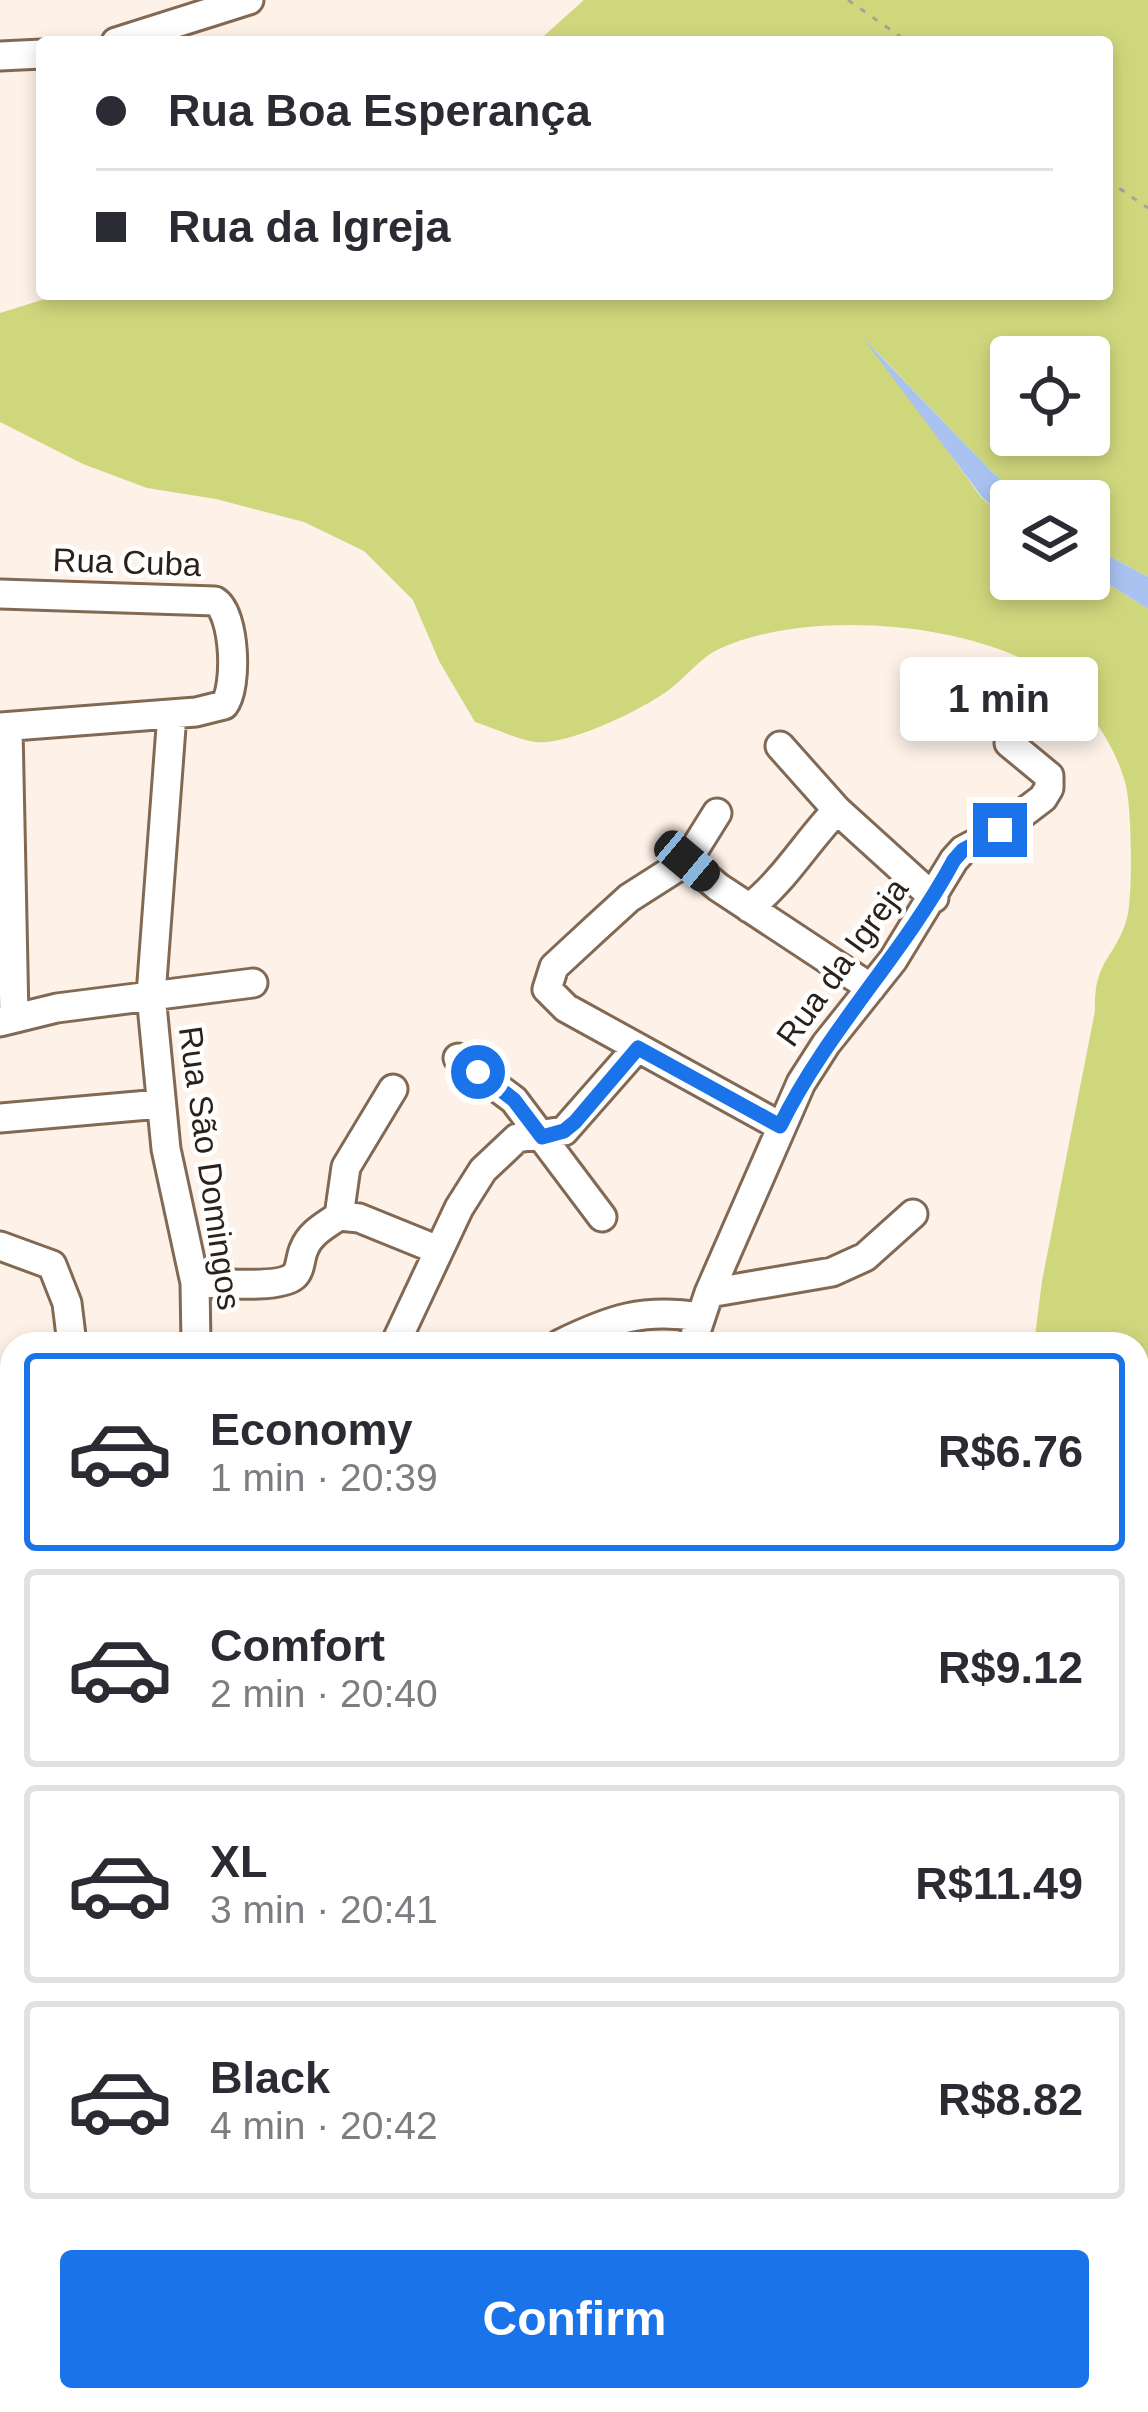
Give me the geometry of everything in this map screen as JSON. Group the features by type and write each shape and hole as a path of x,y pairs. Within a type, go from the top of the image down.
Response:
{"street":[{"path":"135,36 249,0"},
{"path":"0,56 36,54"},
{"name":"Rua Cuba","path":"0,594 215,601 229,618 228,702 172,714"},
{"path":"172,714 4,727 7,1019 253,983"},
{"name":"Rua São Domingos","path":"172,714 152,995 160,1104 195,1283 196,1332"},
{"name":"Rua da Igreja","path":"700,1318 780,1126 826,1044 871,988 963,850 1000,830 1043,798 1049,788 1049,776 1009,743"},
{"path":"780,746 837,811 934,898"},
{"path":"749,908 776,888 804,845 837,811"},
{"path":"717,813 687,861 629,898 595,928 554,967 547,989 566,1008 780,1126"},
{"path":"687,861 871,988"},
{"path":"400,1332 483,1169 517,1138 564,1131 638,1048"},
{"path":"458,1058 514,1100 602,1217"},
{"path":"195,1283 292,1278 305,1244 339,1216 346,1167 393,1089"},
{"path":"0,1118 160,1104"},
{"path":"584,1332 648,1312 700,1318 832,1272 865,1257 913,1214"},
{"path":"339,1216 359,1218 438,1250"},
{"path":"0,1246 52,1265 67,1303 71,1332"}],"path":[{"path":"848,0 899,36"},
{"path":"1113,184 1148,208"}],"green space":[{"path":"584,0 1148,0 1148,577 1110,556 1110,480 1002,480 874,349 990,505 990,600 1110,600 1110,585 1148,609 1148,1332 1036,1332 1098,980 1122,932 1130,891 1130,829 1120,767 1104,735 1059,681 1013,655 930,632 885,626 795,629 719,649 658,697 625,716 566,738 528,741 475,722 439,661 413,600 364,551 304,522 216,499 147,488 83,464 0,422 0,313 42,300 1113,300 1113,36 544,36"}],"water":[{"path":"863,338 1002,480 990,480 990,504"},
{"path":"1110,556 1148,577 1148,609 1110,585"}],"route":[{"path":"478,1072 514,1100 542,1137 564,1131 575,1122 638,1048 780,1126 826,1044 893,960 954,860 979,839 1000,830"}]}
